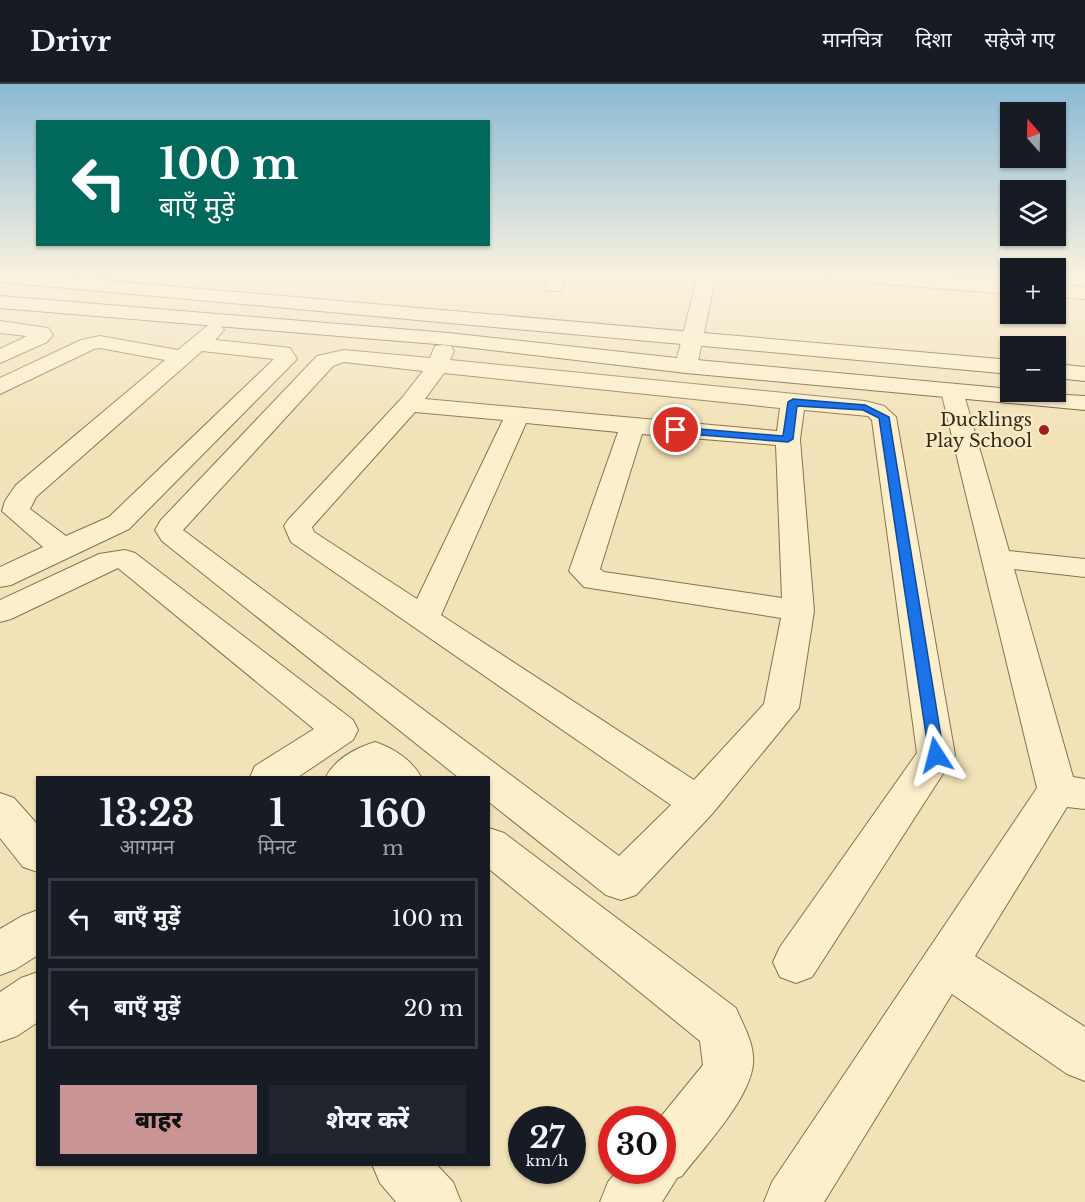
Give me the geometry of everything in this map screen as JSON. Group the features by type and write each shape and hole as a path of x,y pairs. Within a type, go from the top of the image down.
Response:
{"street":[{"path":"0,357 42,335 41,332 1,327"},
{"path":"64,549 16,511 26,490 217,327"},
{"path":"291,327 448,339 686,366 1085,403"},
{"path":"577,327 1000,366"},
{"path":"686,366 695,327"},
{"path":"448,339 437,367 409,404 298,526 298,532 698,803"},
{"path":"0,387 88,344 100,342 190,351 282,353 286,359 119,523 0,579"},
{"path":"484,776 172,535 169,530 325,361 344,356 865,408 884,417 936,755 796,962"},
{"path":"1066,372 1085,374"},
{"path":"792,1202 946,963 1071,792 996,558 952,391"},
{"path":"490,781 621,882 698,803 781,708 798,611 788,439 793,402"},
{"path":"409,404 788,439"},
{"path":"424,618 518,415"},
{"path":"632,426 584,572 595,580 798,611"},
{"path":"996,558 1085,568"},
{"path":"0,612 109,560 125,559 340,730 271,776"},
{"path":"346,776 375,756 401,776"},
{"path":"0,809 36,853"},
{"path":"490,846 719,1025 728,1047 730,1063 726,1077 676,1140"},
{"path":"0,954 36,931"},
{"path":"946,963 1085,1056"},
{"path":"0,1019 36,995"},
{"path":"401,1166 433,1202"},
{"path":"628,1202 642,1184"}],"place":[{"name":"Ducklings Play School","path":"1044,430"}],"route":[{"path":"676,430 788,439 793,402 865,408 876,411 884,417 936,755"}]}
